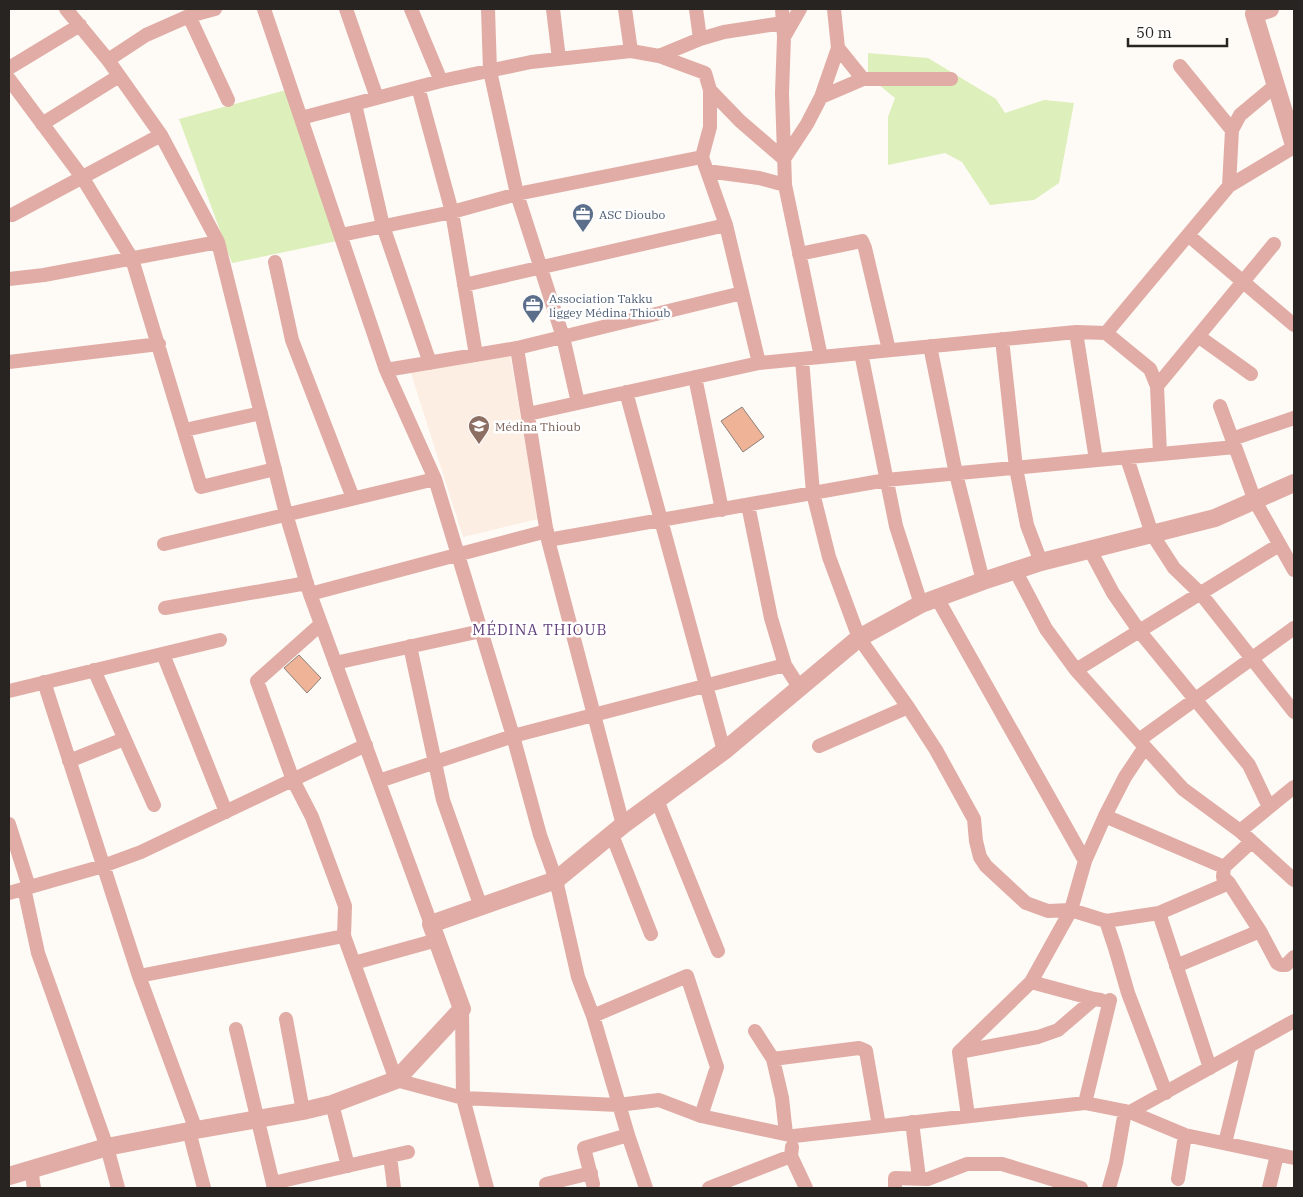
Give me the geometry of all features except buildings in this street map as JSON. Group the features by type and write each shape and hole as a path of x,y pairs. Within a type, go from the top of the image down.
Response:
{"street":[{"path":"66,9 108,60 161,135 218,242 286,514 309,589 462,1010 463,1098 487,1188"},
{"path":"108,60 146,35 194,13 215,9"},
{"path":"264,9 386,370 435,479 514,736 540,835 556,880 578,977 593,1016 618,1105 646,1188"},
{"path":"346,9 377,98"},
{"path":"411,9 441,81"},
{"path":"488,9 490,71 516,194 563,337 578,403"},
{"path":"553,9 559,59"},
{"path":"625,9 631,51"},
{"path":"696,9 700,39"},
{"path":"659,56 700,39 724,32 783,23 800,9"},
{"path":"784,159 807,124 821,97 838,48 834,9"},
{"path":"1106,333 1229,186 1293,139 1276,85 1259,10"},
{"path":"194,13 228,100"},
{"path":"783,23 784,185 821,357"},
{"path":"9,68 80,25"},
{"path":"838,48 863,79"},
{"path":"301,118 441,81 531,62 631,51 659,56 705,73 710,90 710,127 702,157 726,226 759,363"},
{"path":"1180,66 1232,130"},
{"path":"42,124 119,76"},
{"path":"9,79 82,178 132,258 201,487 275,469"},
{"path":"821,97 863,79 951,79"},
{"path":"1229,186 1232,130 1240,115 1276,85"},
{"path":"418,87 452,212 476,355"},
{"path":"710,90 784,159"},
{"path":"355,104 383,226 430,363"},
{"path":"12,215 161,135"},
{"path":"341,235 452,212 516,194 702,157"},
{"path":"707,171 759,178 784,185"},
{"path":"464,285 726,226"},
{"path":"1188,235 1294,325"},
{"path":"799,254 862,241 888,350"},
{"path":"9,279 44,275 218,242"},
{"path":"1157,386 1274,244"},
{"path":"275,262 292,340 353,498"},
{"path":"386,370 517,348 742,293"},
{"path":"1076,332 1096,460"},
{"path":"528,414 759,363 1076,332 1106,333 1150,368 1157,386 1160,454"},
{"path":"1198,336 1251,374"},
{"path":"1002,339 1016,468 1027,525 1041,562"},
{"path":"9,362 159,344"},
{"path":"930,346 956,474 984,581"},
{"path":"517,348 548,536 594,715 617,830 650,934"},
{"path":"861,353 896,526 929,601 1085,861"},
{"path":"802,359 814,493 829,557 859,638 936,750 974,819 980,857 986,866 1026,903 1048,911 1071,910 1106,921 1159,913 1229,883"},
{"path":"695,377 722,510"},
{"path":"626,392 724,751"},
{"path":"1220,406 1255,502 1294,570"},
{"path":"184,430 261,413"},
{"path":"165,608 309,589 548,536 660,521 886,480 1127,458 1233,443 1294,418"},
{"path":"1127,458 1152,534 1174,568 1201,594 1294,712"},
{"path":"164,544 435,479"},
{"path":"431,924 556,880 617,830 724,751 859,638 929,601 1041,562 1215,518 1294,484"},
{"path":"748,505 771,618 785,665 799,687"},
{"path":"1076,670 1279,546"},
{"path":"1090,550 1113,593 1140,632 1249,765 1269,807"},
{"path":"1015,570 1046,629 1076,670 1142,744 1183,789 1240,831 1294,880"},
{"path":"321,624 257,682 293,780 312,817 345,906 344,936 396,1080"},
{"path":"960,1052 1031,982 1071,910 1085,861 1105,816 1142,744 1195,700 1294,628"},
{"path":"335,663 481,631"},
{"path":"9,691 220,640"},
{"path":"410,646 443,800 481,907"},
{"path":"164,654 226,812"},
{"path":"379,781 514,736 785,665"},
{"path":"94,670 154,805"},
{"path":"44,682 139,976 192,1130 204,1188"},
{"path":"819,746 908,707"},
{"path":"69,761 124,739"},
{"path":"9,893 103,866 141,852 366,745"},
{"path":"1240,831 1294,787"},
{"path":"658,800 718,951"},
{"path":"1105,816 1224,867"},
{"path":"9,824 26,888 38,954 107,1147 118,1188"},
{"path":"1251,842 1224,867 1223,877 1229,883 1260,931 1277,963 1286,966 1294,957"},
{"path":"1159,913 1210,1068"},
{"path":"1106,921 1128,993 1166,1093"},
{"path":"1176,966 1260,931"},
{"path":"139,976 344,936"},
{"path":"354,963 437,940"},
{"path":"593,1016 687,976 717,1067 701,1116"},
{"path":"1031,982 1094,999 1110,1000 1128,993"},
{"path":"960,1052 1038,1037 1058,1030 1094,999"},
{"path":"1085,1103 1110,1000"},
{"path":"9,1176 107,1147 332,1104 396,1080 462,1010"},
{"path":"286,1019 303,1111"},
{"path":"1128,1112 1166,1093 1294,1021"},
{"path":"236,1029 273,1186 408,1152"},
{"path":"755,1031 772,1059 790,1135 791,1156 806,1188"},
{"path":"1226,1144 1249,1046"},
{"path":"772,1059 858,1048 866,1051 879,1126"},
{"path":"960,1052 968,1116"},
{"path":"396,1080 463,1098 618,1105 659,1100 701,1116 790,1135 1085,1103 1128,1112 1185,1135 1294,1158"},
{"path":"332,1104 348,1166"},
{"path":"1108,1188 1128,1112"},
{"path":"912,1122 928,1182"},
{"path":"546,1184 592,1178 584,1148 628,1135"},
{"path":"1178,1179 1185,1135"},
{"path":"1269,1188 1277,1155"},
{"path":"390,1156 394,1188"},
{"path":"709,1188 791,1156"},
{"path":"895,1188 895,1178 928,1182 966,1164 1002,1164 1081,1188"},
{"path":"31,1169 34,1188"}],"shaded area":[{"name":"Médina Thioub","path":"510,354 538,519 463,537 410,370"}],"green space":[{"path":"868,53 928,58 996,99 1005,113 1044,100 1074,103 1059,183 1034,200 990,205 962,162 945,153 888,165 888,117 895,98 868,76"},
{"path":"286,90 337,241 232,263 179,119"}],"place":[{"name":"ASC Dioubo","path":"583,233"},
{"name":"Association Takku liggey Médina Thioub","path":"533,324"},
{"name":"Médina Thioub","path":"479,445"}],"district":[{"name":"MÉDINA THIOUB","path":"540,629"}]}
